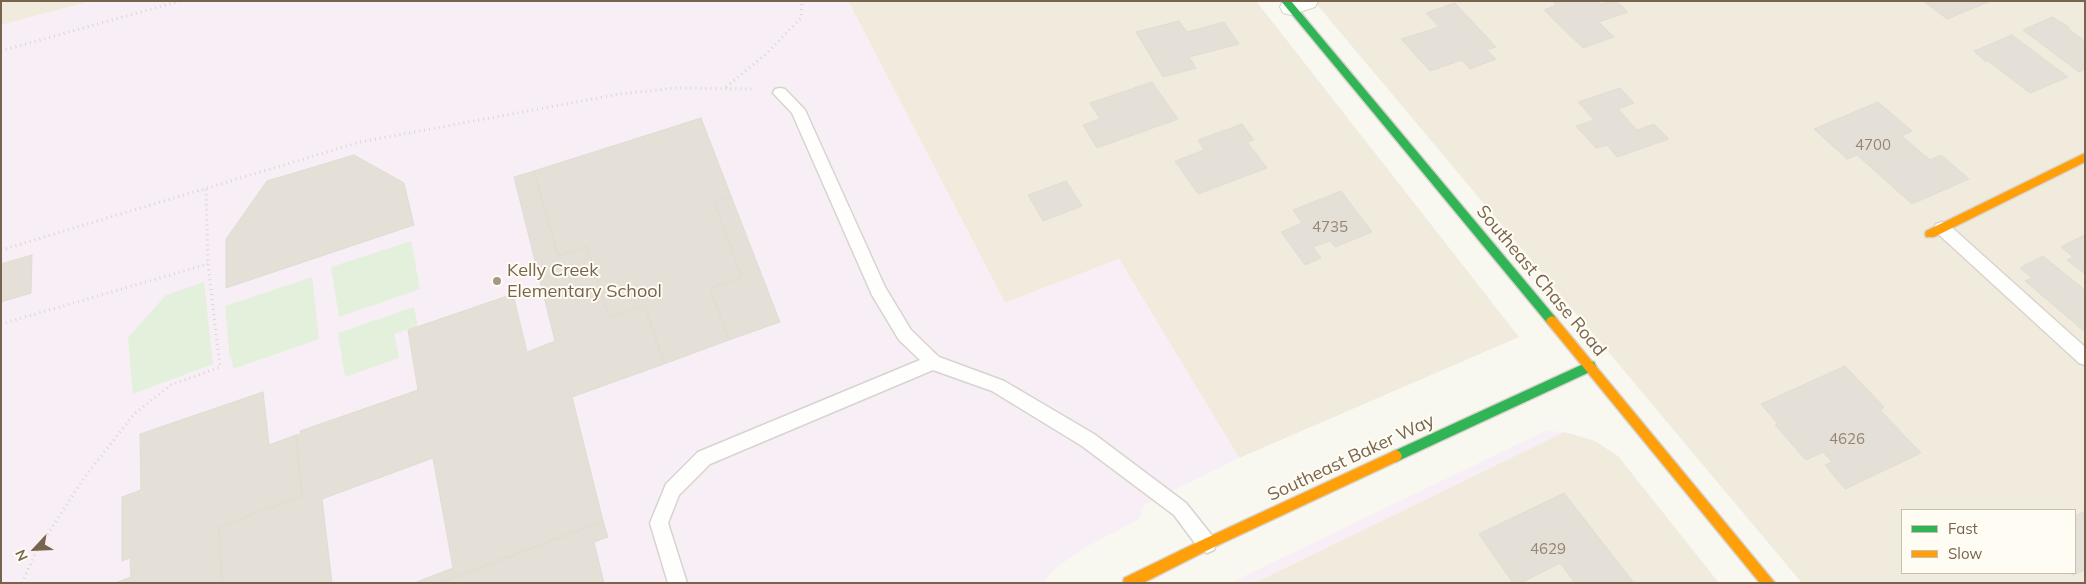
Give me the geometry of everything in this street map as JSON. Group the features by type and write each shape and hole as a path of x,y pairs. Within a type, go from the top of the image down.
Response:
{"street":[{"name":"Southeast Chase Road","path":"1295,3 1769,583"},
{"path":"1936,231 2085,157"},
{"name":"Southeast Baker Way","path":"1129,583 1206,544 1590,366"}],"lane":[{"path":"780,93 798,110 878,290 905,335 933,362 998,386 1088,440 1180,509 1206,544"},
{"path":"1936,231 2085,358"},
{"path":"678,583 659,523 672,490 704,458 933,362"}],"path":[{"path":"1,52 180,1"},
{"path":"725,88 766,54 802,18 802,1"},
{"path":"1,250 360,142 620,94 676,88 756,89 780,93"},
{"path":"22,583 36,552 84,478 134,414 171,385 220,367 208,264 206,189"},
{"path":"1,324 208,264"}],"shaded area":[{"path":"1,1 92,1 1,25"},
{"name":"Kelly Creek Elementary School","path":"92,1 848,1 1005,303 1119,259 1239,458 1144,505 1139,519 1088,546 1057,567 1042,583 1,583 1,25"},
{"path":"848,1 1256,1 1519,337 1239,458 1119,259 1005,303"},
{"path":"1314,1 2085,1 2085,583 1802,583"},
{"path":"1545,431 1564,432 1254,583 1230,583"},
{"path":"1564,432 1595,441 1618,456 1719,583 1254,583"}],"green space":[{"path":"411,241 420,289 339,317 331,267"},
{"path":"312,277 319,339 233,369 232,359 230,359 225,306"},
{"path":"204,282 213,364 133,394 128,338 166,295"},
{"path":"414,307 418,326 394,334 399,358 345,377 338,333"}],"building":[{"path":"1552,1 1598,1 1600,4 1616,1 1628,12 1599,22 1614,37 1583,48 1544,10 1556,5"},
{"path":"1923,1 1991,1 1947,19"},
{"path":"1455,3 1496,47 1487,50 1496,59 1470,69 1462,60 1430,71 1401,39 1439,27 1426,13"},
{"path":"2052,17 2069,27 2067,28 2085,41 2085,69 2079,72 2023,30"},
{"path":"1179,21 1187,32 1224,22 1239,44 1189,57 1196,68 1163,77 1136,32"},
{"path":"2012,35 2068,77 2030,93 1988,61 1986,62 1974,51"},
{"path":"1152,82 1178,119 1097,148 1083,125 1100,119 1090,103"},
{"path":"1620,88 1634,103 1618,109 1637,130 1654,124 1669,139 1617,157 1607,145 1596,148 1576,126 1594,120 1578,102"},
{"path":"1878,102 1912,131 1902,136 1930,160 1941,155 1969,179 1912,204 1857,155 1847,159 1814,129"},
{"path":"701,118 731,196 714,202 742,277 710,288 729,340 664,364 645,306 609,318 587,246 558,256 534,171"},
{"path":"1242,124 1254,140 1247,142 1267,168 1198,194 1175,161 1204,150 1198,140"},
{"path":"354,155 404,183 414,225 226,288 226,239 267,181"},
{"path":"534,171 558,256 587,246 609,318 645,306 664,364 572,397 603,521 440,583 414,583 453,568 433,458 322,499 332,583 222,583 219,527 302,496 296,435 301,434 300,431 418,390 408,330 513,294 527,352 555,341 514,177"},
{"path":"1066,181 1082,206 1043,221 1028,195"},
{"path":"1341,191 1372,232 1335,247 1330,241 1313,247 1321,258 1305,265 1281,232 1302,223 1293,210"},
{"path":"731,196 780,322 729,340 710,288 742,277 714,202"},
{"path":"2084,235 2085,274 2067,260 2073,257 2061,247"},
{"path":"32,255 31,293 1,302 1,264"},
{"path":"2043,256 2085,290 2085,332 2025,281 2032,278 2020,268"},
{"path":"1845,366 1884,407 1880,410 1921,453 1845,489 1825,465 1832,462 1823,452 1806,460 1775,425 1778,424 1761,404"},
{"path":"263,392 269,445 296,435 302,496 219,527 222,583 115,583 131,577 130,558 122,561 122,497 141,490 140,434"},
{"path":"1564,493 1634,583 1575,583 1560,563 1521,583 1513,583 1479,534"},
{"path":"2085,511 2085,570 2076,574 2076,516"},
{"path":"603,521 608,537 594,542 604,583 440,583"}],"traffic: fast":[{"path":"1286,1 1552,321"},
{"path":"1396,456 1590,366"}],"traffic: slow":[{"path":"1930,234 2085,157"},
{"path":"1552,321 1769,583"},
{"path":"1129,583 1207,544 1396,456"}],"place":[{"name":"Kelly Creek Elementary School","path":"497,281"}]}
